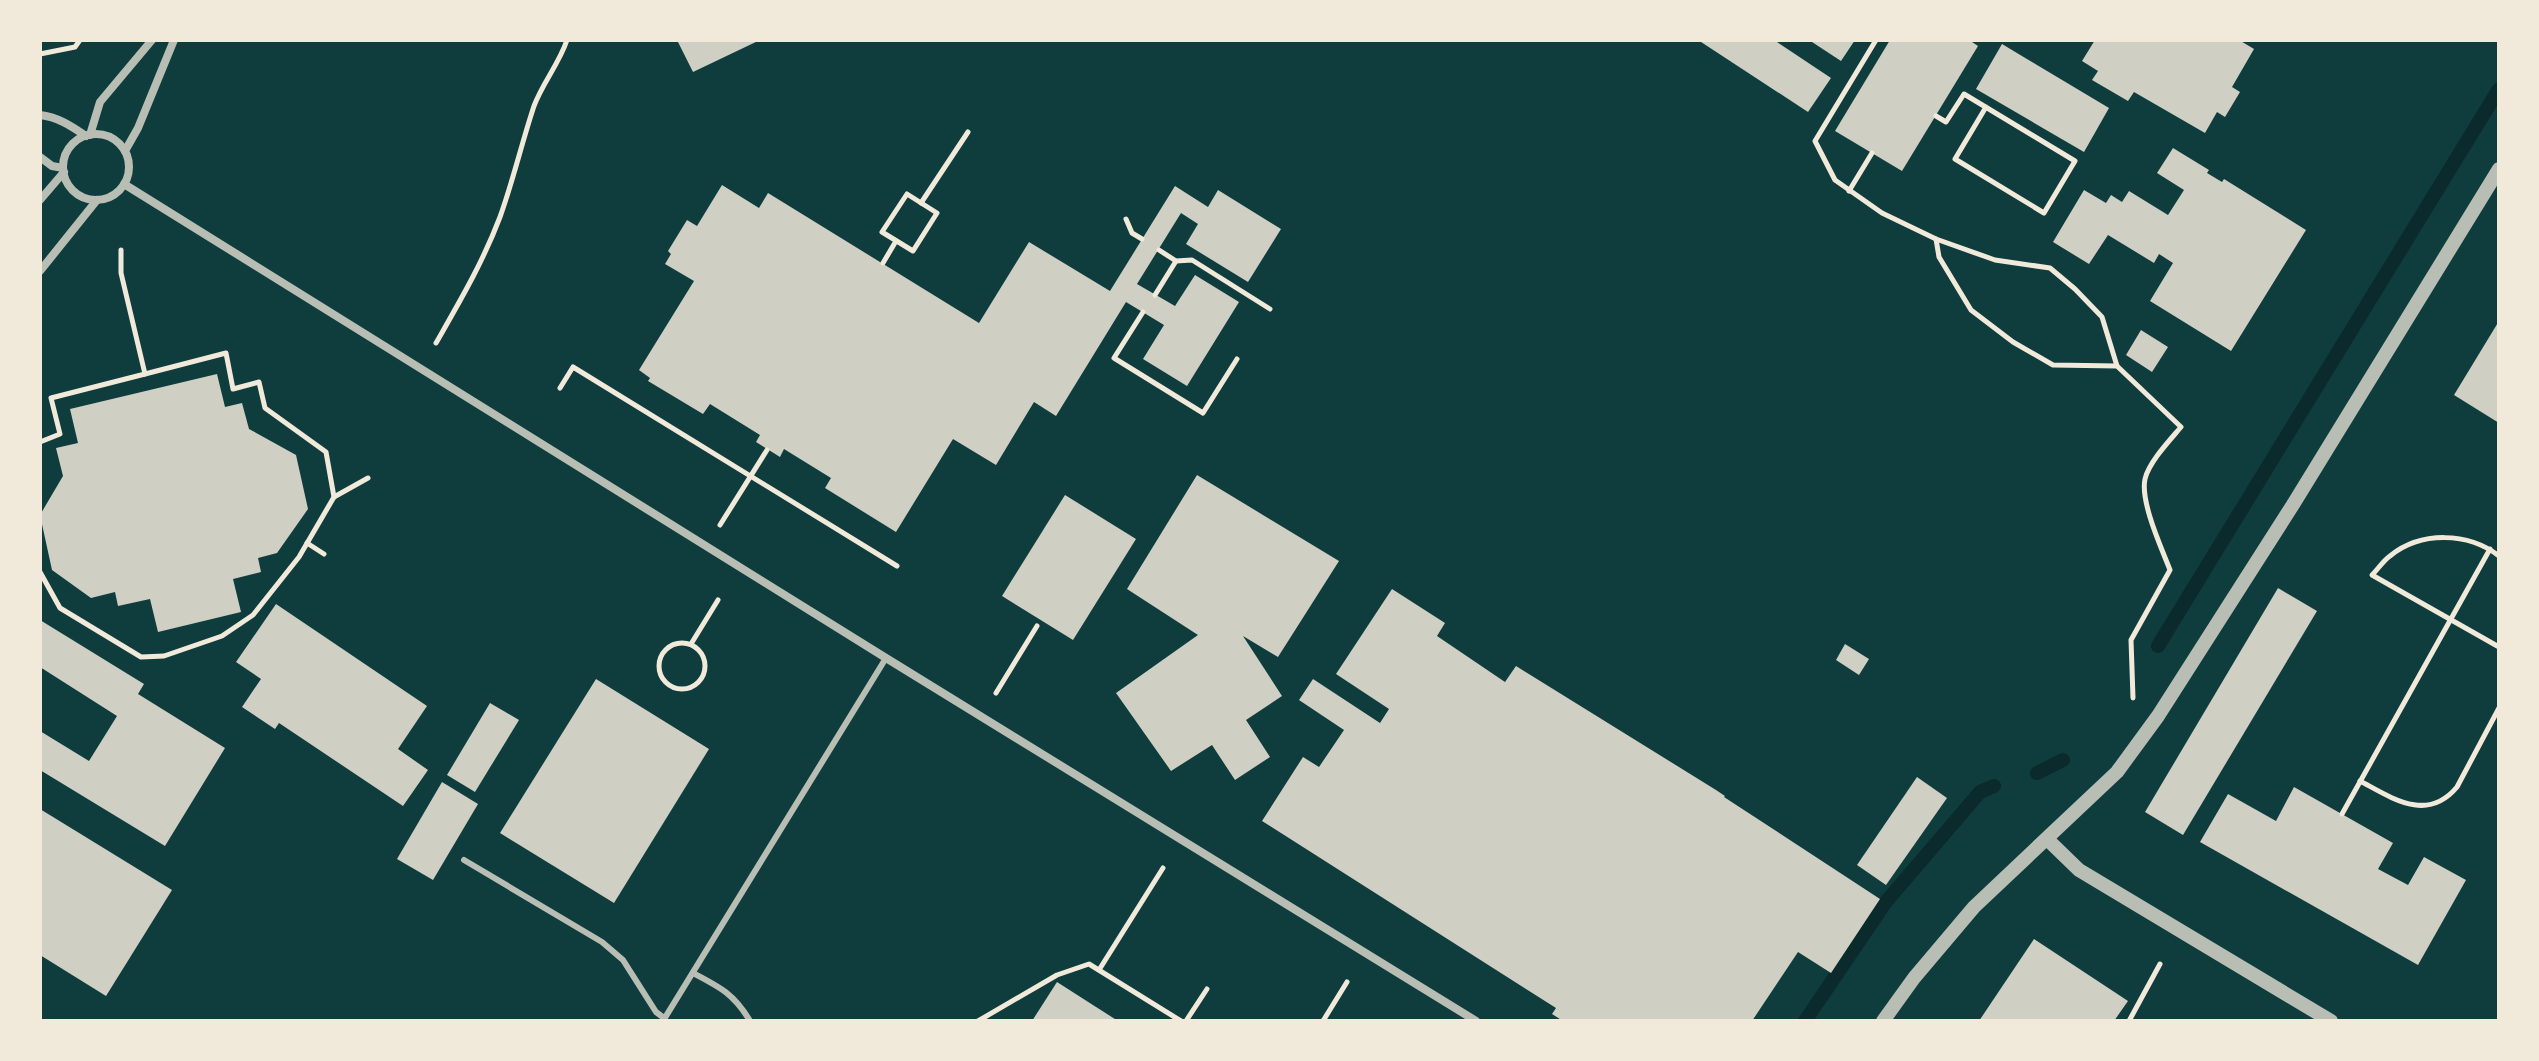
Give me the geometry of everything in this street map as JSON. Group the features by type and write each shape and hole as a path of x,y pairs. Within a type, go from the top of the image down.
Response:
{"street":[{"path":"88,135 100,102 152,40"},
{"path":"125,151 138,128 174,40"},
{"path":"40,115 52,116 88,135"},
{"path":"40,157 63,170 73,190 84,198 97,200 113,195 124,184 129,162 115,139 100,134 88,135 74,143 66,154 63,170 40,200"},
{"path":"1883,1021 1914,978 1974,907 2117,772 2158,716 2494,188 2499,169"},
{"path":"124,184 1476,1021"},
{"path":"40,271 97,200"},
{"path":"2047,839 2079,870 2331,1021"}],"lane":[{"path":"464,860 602,942 623,960 664,1020 886,658"},
{"path":"693,973 726,990 750,1021"}],"path":[{"path":"40,54 75,47 80,40"},
{"path":"436,343 475,277 500,217 535,103 562,56 567,40"},
{"path":"1876,40 1815,141 1835,180 1882,213 1936,239 1995,260 2050,268 2102,317 2117,366 2181,427 2159,454 2145,479 2149,515 2170,570 2131,640 2133,698"},
{"path":"1870,51 1879,57"},
{"path":"1936,116 1946,122 1964,94 1986,107 2075,161 2044,213 1955,159 1986,107"},
{"path":"921,203 968,132"},
{"path":"1849,191 1872,153"},
{"path":"907,194 937,213 913,251 896,241 882,232 907,194"},
{"path":"1126,219 1132,233 1142,239"},
{"path":"1936,239 1939,257 1971,310 2013,342 2053,365 2117,366"},
{"path":"883,263 896,241"},
{"path":"121,250 123,283 145,374"},
{"path":"1159,250 1176,261 1192,260 1270,309"},
{"path":"1155,295 1176,261"},
{"path":"1143,312 1114,358 1203,413 1237,359"},
{"path":"40,442 60,434 51,398 226,353 233,389 259,382 265,408 326,452 334,497"},
{"path":"560,388 573,367 897,566"},
{"path":"722,522 767,450"},
{"path":"40,572 60,608 141,657 164,656 222,636 253,615 307,543 334,497 368,478"},
{"path":"2499,556 2465,539 2439,537 2413,543 2390,556 2372,575 2499,647"},
{"path":"307,543 324,554"},
{"path":"2342,814 2490,549"},
{"path":"691,644 718,600"},
{"path":"996,693 1037,626"},
{"path":"678,643 691,644 701,651 706,662 704,675 697,685 686,690 674,689 664,682 659,671 660,658 667,648 678,643"},
{"path":"2360,781 2402,803 2417,806 2433,804 2448,797 2457,787 2499,708"},
{"path":"1099,970 1163,868"},
{"path":"978,1021 1057,975 1089,964 1183,1021 1207,989"},
{"path":"2129,1021 2160,964"},
{"path":"1323,1021 1347,982"}],"building":[{"path":"677,40 760,40 693,72"},
{"path":"1698,40 1774,40 1831,78 1808,112"},
{"path":"1809,40 1855,40 1841,61"},
{"path":"1890,40 1969,40 1978,46 1902,171 1835,131"},
{"path":"2095,40 2239,40 2254,49 2232,87 2240,92 2225,117 2217,112 2205,133 2134,92 2128,101 2092,80 2098,71 2082,61"},
{"path":"2002,44 2109,108 2084,152 1976,89"},
{"path":"2173,148 2209,170 2207,173 2222,182 2224,179 2306,230 2231,351 2150,301 2173,263 2159,254 2154,263 2108,235 2089,264 2053,242 2084,190 2106,203 2111,195 2122,202 2129,191 2168,215 2184,190 2157,173"},
{"path":"722,185 759,208 768,193 979,323 1029,242 1110,291 1175,186 1208,207 1218,190 1281,229 1248,282 1186,244 1198,224 1181,213 1137,284 1175,306 1195,275 1239,302 1187,386 1143,359 1164,325 1126,302 1056,416 1034,402 996,465 953,439 896,532 825,488 831,478 784,449 780,457 756,442 760,435 710,404 703,414 648,381 650,378 639,370 694,281 665,264 671,254 668,251 687,220 697,226"},
{"path":"2499,321 2499,423 2454,395"},
{"path":"2141,330 2168,347 2152,372 2126,355"},
{"path":"217,374 225,407 242,403 249,429 296,455 308,509 277,553 258,558 261,572 233,579 241,612 158,632 150,599 118,606 115,592 91,598 52,570 40,515 63,476 56,448 78,443 70,409"},
{"path":"1197,475 1339,561 1278,657 1243,636 1282,696 1246,720 1270,757 1235,780 1212,745 1171,771 1116,693 1198,635 1127,589"},
{"path":"1065,495 1136,539 1073,640 1002,596"},
{"path":"2278,588 2317,611 2183,835 2145,812"},
{"path":"1392,589 1445,623 1437,636 1505,682 1516,666 1716,790 1880,899 1831,973 1798,952 1752,1021 1563,1021 1552,1014 1556,1008 1262,821 1303,757 1319,767 1344,730 1299,700 1313,679 1380,723 1389,709 1336,674"},
{"path":"276,604 427,706 398,749 428,770 403,806 279,723 275,729 242,707 261,679 236,662"},
{"path":"40,620 144,684 138,694 225,748 165,846 40,770 40,731 89,761 117,716 40,667"},
{"path":"1845,644 1869,659 1859,675 1836,660"},
{"path":"596,679 709,749 614,903 500,833"},
{"path":"490,703 519,720 475,792 447,775"},
{"path":"1917,777 1947,798 1886,885 1857,865"},
{"path":"442,782 478,804 433,880 397,859"},
{"path":"2294,787 2393,843 2378,869 2408,885 2424,857 2466,880 2418,965 2200,842 2228,794 2276,821"},
{"path":"40,809 172,890 106,996 40,955"},
{"path":"2034,939 2128,1001 2114,1021 1979,1021"},
{"path":"1057,982 1118,1021 1032,1021"}],"waterway":[{"path":"2158,646 2499,89"},
{"path":"2037,773 2063,760"},
{"path":"1805,1021 1885,903 1980,792 1994,786"}]}
